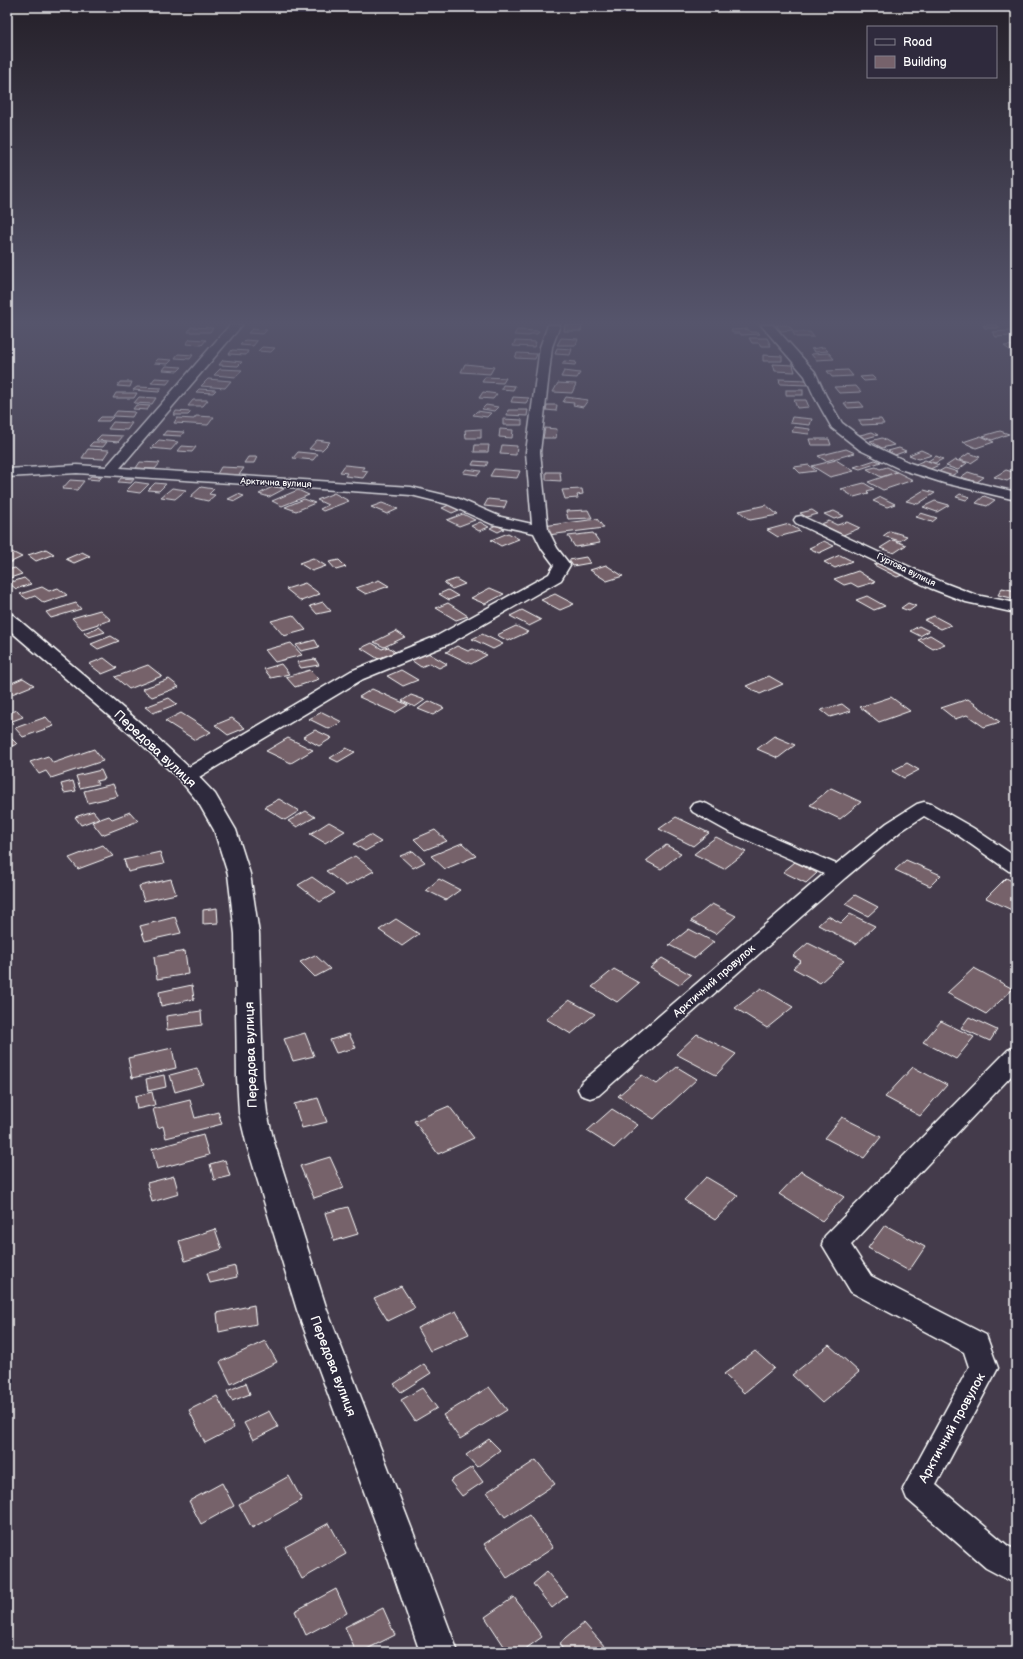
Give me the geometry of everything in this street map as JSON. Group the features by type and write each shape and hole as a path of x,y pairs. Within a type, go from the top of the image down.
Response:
{"street":[{"path":"109,472 169,402"},
{"path":"188,776 357,676 443,640 555,577 562,565 550,549 540,530 533,452 539,402"},
{"path":"824,402 837,425 865,447 905,466 949,480 1016,496"},
{"name":"Арктична вулиця","path":"7,473 77,469 412,491 452,501 497,521 540,530"},
{"name":"Гуртова вулиця","path":"801,520 936,585 972,599 1016,608"},
{"name":"Передова вулиця","path":"7,619 144,736 188,776 207,799 225,830 238,874 248,934 250,1077 253,1113 260,1142 312,1310 396,1532 438,1652"},
{"path":"700,808 736,828 838,873"},
{"name":"Арктичний провулок","path":"590,1089 838,873 894,827 924,808 966,832 1016,866"},
{"name":"Арктичний провулок","path":"1016,1056 835,1244 861,1284 976,1344 984,1368 918,1489 996,1557 1016,1568"}],"building":[{"path":"134,402 153,402 152,404"},
{"path":"191,402 206,402 203,406 188,406"},
{"path":"568,402 586,402 583,407 573,405 574,403"},
{"path":"795,402 807,402 809,407 797,408"},
{"path":"860,402 864,407 848,408 844,403"},
{"path":"136,405 150,406 147,410 133,409"},
{"path":"486,405 498,407 494,411 482,409"},
{"path":"547,405 557,405 556,411 546,410"},
{"path":"508,410 528,410 527,416 507,415"},
{"path":"117,411 135,412 132,417 113,416"},
{"path":"176,411 191,412 188,415 174,415"},
{"path":"477,411 491,413 487,417 473,415"},
{"path":"196,416 214,417 208,425 174,423 177,418 194,419"},
{"path":"101,417 113,417 109,421 97,421"},
{"path":"792,417 812,419 810,425 790,423"},
{"path":"503,419 522,420 522,425 503,425"},
{"path":"881,419 884,424 862,425 858,420"},
{"path":"113,422 132,423 127,430 108,429"},
{"path":"794,427 810,429 809,434 792,432"},
{"path":"545,428 557,429 556,438 543,438"},
{"path":"481,429 481,438 466,438 465,430"},
{"path":"500,429 513,430 512,438 499,437"},
{"path":"166,431 184,432 181,436 163,435"},
{"path":"1000,431 1009,434 992,440 983,436"},
{"path":"872,432 878,435 863,439 856,436"},
{"path":"101,435 123,436 118,442 96,440"},
{"path":"981,436 994,442 976,448 963,442"},
{"path":"882,438 894,445 882,448 870,441"},
{"path":"809,439 829,439 831,445 811,445"},
{"path":"159,440 178,442 171,450 151,448"},
{"path":"317,440 330,442 322,450 309,449"},
{"path":"93,442 107,442 103,447 89,446"},
{"path":"475,445 489,445 488,452 474,452"},
{"path":"502,445 517,446 516,455 500,454"},
{"path":"182,446 196,447 192,452 178,451"},
{"path":"899,448 906,451 895,455 888,451"},
{"path":"88,449 109,450 103,459 82,458"},
{"path":"846,449 855,453 826,461 818,456"},
{"path":"921,450 932,455 919,459 909,455"},
{"path":"298,452 318,454 313,460 293,458"},
{"path":"969,453 980,457 971,463 959,460"},
{"path":"936,456 943,459 935,463 928,461"},
{"path":"248,457 257,457 254,463 244,463"},
{"path":"836,460 854,471 830,477 812,466"},
{"path":"875,460 881,462 860,469 854,467"},
{"path":"925,460 939,465 930,469 916,464"},
{"path":"955,460 967,463 958,470 946,466"},
{"path":"474,461 488,462 486,466 472,465"},
{"path":"140,462 160,463 155,469 136,468"},
{"path":"345,465 364,467 362,470 368,471 363,478 345,476 347,473 340,472"},
{"path":"809,465 816,471 800,473 794,467"},
{"path":"221,467 244,468 239,475 217,474"},
{"path":"876,467 880,469 887,467 897,472 881,477 867,469"},
{"path":"945,468 958,472 951,476 938,472"},
{"path":"466,469 481,471 478,475 463,473"},
{"path":"494,469 520,471 517,478 490,476"},
{"path":"1006,470 1016,473 1016,476 1007,481 994,477"},
{"path":"546,472 560,472 561,481 546,480"},
{"path":"897,472 913,480 883,490 868,482"},
{"path":"968,472 984,477 977,482 961,477"},
{"path":"91,476 102,477 99,480 87,479"},
{"path":"121,478 134,479 131,483 118,482"},
{"path":"70,480 84,481 77,490 62,489"},
{"path":"135,482 149,484 140,493 126,491"},
{"path":"155,483 166,484 159,491 148,490"},
{"path":"864,483 874,489 867,491 869,493 854,497 841,489"},
{"path":"274,486 284,489 269,497 259,494"},
{"path":"201,487 214,489 209,494 215,495 208,501 190,497"},
{"path":"172,488 186,490 175,499 161,497"},
{"path":"582,489 583,494 577,495 578,498 565,499 562,490"},
{"path":"298,490 309,495 282,506 272,501"},
{"path":"924,490 935,493 918,504 906,501"},
{"path":"334,493 349,501 323,511 320,509 328,505 317,500"},
{"path":"238,494 244,496 235,501 228,499"},
{"path":"960,494 970,497 966,500 956,497"},
{"path":"984,496 995,500 987,506 976,503"},
{"path":"881,497 895,504 887,507 873,501"},
{"path":"304,499 315,503 296,511 285,507"},
{"path":"488,499 507,501 504,508 484,506"},
{"path":"935,501 949,505 937,512 923,507"},
{"path":"382,503 398,509 387,514 371,507"},
{"path":"449,505 459,510 452,513 442,508"},
{"path":"766,505 778,515 750,520 739,511"},
{"path":"588,510 592,518 568,519 566,511"},
{"path":"812,510 818,514 806,517 800,513"},
{"path":"834,511 844,516 834,519 824,514"},
{"path":"921,513 937,518 932,522 916,517"},
{"path":"463,514 475,520 459,526 447,520"},
{"path":"597,519 604,528 548,535 543,526"},
{"path":"829,521 837,525 847,522 860,528 843,535 821,524"},
{"path":"480,522 489,527 479,531 471,526"},
{"path":"789,524 800,531 778,537 767,530"},
{"path":"496,525 504,529 498,532 490,528"},
{"path":"890,531 907,536 900,541 883,536"},
{"path":"508,533 519,539 501,546 491,540"},
{"path":"593,533 600,543 575,547 568,536"},
{"path":"893,540 906,545 894,553 880,548"},
{"path":"824,541 834,546 819,553 809,548"},
{"path":"46,549 54,554 36,561 28,555"},
{"path":"10,551 22,557 7,564 7,552"},
{"path":"82,552 90,556 74,563 66,559"},
{"path":"840,555 852,561 835,568 824,562"},
{"path":"586,557 590,563 573,566 569,560"},
{"path":"313,558 326,566 312,571 299,563"},
{"path":"339,560 346,567 336,570 329,562"},
{"path":"883,561 907,573 897,577 874,565"},
{"path":"606,565 623,576 607,581 590,570"},
{"path":"15,568 22,574 7,579 7,570"},
{"path":"858,571 875,582 858,587 851,583 844,585 834,579"},
{"path":"24,578 31,584 16,589 9,583"},
{"path":"456,579 465,584 452,589 444,583"},
{"path":"379,580 389,586 366,594 356,588"},
{"path":"305,583 320,594 301,601 286,589"},
{"path":"42,587 49,591 58,588 67,595 44,603 35,596 27,599 20,594"},
{"path":"490,588 504,594 485,604 471,598"},
{"path":"1002,588 1016,591 1016,599 998,595"},
{"path":"448,590 458,596 449,600 439,594"},
{"path":"555,594 574,604 560,610 541,600"},
{"path":"867,596 885,606 874,610 856,600"},
{"path":"323,602 331,611 317,614 310,606"},
{"path":"76,603 81,609 51,618 46,612"},
{"path":"448,603 468,616 456,620 436,608"},
{"path":"908,603 916,606 909,611 901,608"},
{"path":"100,610 111,620 82,629 72,618"},
{"path":"522,610 541,620 529,626 510,616"},
{"path":"293,615 306,630 284,636 271,621"},
{"path":"934,616 951,625 941,629 924,620"},
{"path":"516,626 528,632 508,641 497,635"},
{"path":"919,626 929,631 920,636 910,631"},
{"path":"99,627 105,632 89,637 84,633"},
{"path":"396,631 405,637 384,647 374,642"},
{"path":"482,634 503,644 493,649 472,639"},
{"path":"930,635 945,644 933,649 918,640"},
{"path":"111,636 119,641 98,649 91,644"},
{"path":"315,640 319,647 301,651 296,645"},
{"path":"291,643 302,655 275,662 265,650"},
{"path":"372,643 382,649 388,647 397,653 380,660 361,648"},
{"path":"457,646 468,651 473,649 487,655 471,664 446,652"},
{"path":"428,653 447,664 439,668 430,663 421,667 411,660"},
{"path":"104,658 117,668 102,674 89,664"},
{"path":"315,659 319,665 301,668 297,662"},
{"path":"281,664 289,674 271,678 264,669"},
{"path":"148,665 162,676 129,689 115,677"},
{"path":"310,670 319,679 295,687 286,677"},
{"path":"401,670 418,680 403,686 387,676"},
{"path":"769,676 783,684 760,694 746,686"},
{"path":"23,678 34,685 7,696 7,685"},
{"path":"169,679 179,687 152,697 142,689"},
{"path":"372,689 408,705 395,713 359,697"},
{"path":"411,695 425,700 415,707 402,701"},
{"path":"891,697 910,711 879,722 860,707"},
{"path":"169,698 177,704 153,713 145,707"},
{"path":"968,699 1000,722 984,727 967,715 955,719 941,708"},
{"path":"429,701 444,708 433,715 418,709"},
{"path":"842,704 851,711 830,717 821,710"},
{"path":"17,710 23,717 7,723 7,714"},
{"path":"322,712 342,722 329,729 309,719"},
{"path":"181,713 211,732 195,740 165,721"},
{"path":"46,717 54,726 23,737 15,728"},
{"path":"232,718 245,728 228,735 215,725"},
{"path":"315,730 332,738 319,746 303,737"},
{"path":"7,734 17,744 7,748"},
{"path":"774,736 795,745 778,758 757,749"},
{"path":"288,738 313,750 291,763 266,751"},
{"path":"346,748 355,752 338,762 330,758"},
{"path":"94,749 103,761 51,778 46,771 39,774 30,762 48,756 53,763"},
{"path":"907,763 919,770 904,778 892,771"},
{"path":"101,770 105,779 96,781 98,784 80,788 76,776"},
{"path":"73,781 76,791 64,793 61,784"},
{"path":"113,784 118,796 88,803 84,791"},
{"path":"831,788 861,802 840,819 810,805"},
{"path":"279,799 299,811 285,820 264,807"},
{"path":"93,811 99,818 81,825 75,817"},
{"path":"306,811 315,817 297,827 288,821"},
{"path":"130,812 138,821 102,835 92,822 109,816 112,819"},
{"path":"676,817 709,833 693,846 659,829"},
{"path":"329,822 345,831 325,843 310,834"},
{"path":"435,830 447,841 425,850 414,839"},
{"path":"370,835 381,842 365,851 354,844"},
{"path":"716,837 746,852 724,869 694,854"},
{"path":"462,843 476,856 445,869 431,856"},
{"path":"103,845 113,856 78,869 69,858"},
{"path":"666,845 681,853 661,869 646,861"},
{"path":"413,851 425,862 413,868 400,856"},
{"path":"160,852 164,864 128,872 124,860"},
{"path":"355,856 374,871 346,886 326,871"},
{"path":"906,860 941,875 930,886 895,870"},
{"path":"795,862 817,873 806,883 783,872"},
{"path":"312,877 335,893 320,902 298,885"},
{"path":"1006,878 1016,883 1016,912 986,898"},
{"path":"171,879 176,894 144,901 139,886"},
{"path":"439,879 460,890 446,900 426,890"},
{"path":"855,895 878,907 868,916 845,904"},
{"path":"712,904 736,916 716,934 691,921"},
{"path":"217,908 218,923 203,924 203,910"},
{"path":"850,914 875,926 856,944 818,925 828,916 841,923"},
{"path":"175,917 181,933 145,941 140,926"},
{"path":"396,919 419,934 402,946 379,930"},
{"path":"689,929 714,942 695,958 669,945"},
{"path":"808,943 844,961 820,983 793,968 801,961 793,956"},
{"path":"185,951 188,974 157,979 154,957"},
{"path":"315,955 330,969 315,977 300,962"},
{"path":"662,958 691,975 679,985 650,968"},
{"path":"974,968 1013,989 986,1014 947,993"},
{"path":"614,969 639,983 617,1002 592,987"},
{"path":"192,985 194,999 161,1006 159,992"},
{"path":"761,988 793,1007 767,1028 735,1008"},
{"path":"569,1000 595,1014 571,1034 546,1019"},
{"path":"201,1011 202,1025 167,1030 166,1016"},
{"path":"969,1017 997,1030 990,1041 961,1028"},
{"path":"941,1021 974,1037 956,1059 923,1042"},
{"path":"305,1033 314,1056 293,1061 284,1039"},
{"path":"349,1034 356,1048 336,1053 330,1040"},
{"path":"697,1034 736,1054 716,1075 676,1054"},
{"path":"172,1048 176,1068 132,1078 128,1058"},
{"path":"677,1067 697,1079 654,1119 618,1096 642,1075 657,1084"},
{"path":"913,1067 947,1085 920,1116 885,1097"},
{"path":"197,1068 203,1084 175,1092 170,1075"},
{"path":"164,1075 166,1087 148,1091 146,1079"},
{"path":"152,1092 155,1105 137,1109 135,1096"},
{"path":"318,1098 327,1122 302,1128 294,1104"},
{"path":"190,1100 195,1118 218,1112 222,1124 166,1138 163,1126 158,1128 153,1109"},
{"path":"449,1106 474,1138 438,1154 414,1121"},
{"path":"612,1109 638,1125 614,1148 587,1131"},
{"path":"842,1117 881,1137 864,1158 825,1138"},
{"path":"203,1135 209,1155 157,1169 152,1149"},
{"path":"330,1157 344,1188 314,1198 300,1166"},
{"path":"225,1160 230,1176 214,1180 210,1164"},
{"path":"801,1171 844,1197 822,1221 779,1194"},
{"path":"174,1176 179,1194 152,1202 147,1183"},
{"path":"706,1177 738,1196 715,1220 684,1200"},
{"path":"348,1207 358,1234 334,1241 325,1213"},
{"path":"885,1225 925,1247 909,1271 868,1248"},
{"path":"215,1229 222,1249 185,1261 179,1241"},
{"path":"235,1266 237,1277 210,1283 207,1273"},
{"path":"401,1286 415,1308 388,1321 374,1298"},
{"path":"254,1305 256,1324 219,1332 217,1313"},
{"path":"456,1311 469,1334 430,1351 417,1328"},
{"path":"265,1341 277,1362 231,1384 220,1362"},
{"path":"829,1345 859,1372 822,1403 792,1375"},
{"path":"755,1351 774,1368 744,1393 724,1374"},
{"path":"424,1364 431,1373 401,1392 394,1384"},
{"path":"246,1383 250,1394 232,1401 227,1391"},
{"path":"489,1387 507,1410 460,1439 443,1415"},
{"path":"422,1388 437,1408 415,1421 401,1400"},
{"path":"217,1396 234,1428 205,1443 189,1410"},
{"path":"269,1411 278,1427 253,1440 244,1423"},
{"path":"489,1439 500,1450 477,1467 466,1455"},
{"path":"536,1460 555,1484 505,1517 487,1492"},
{"path":"472,1467 483,1482 462,1496 450,1481"},
{"path":"289,1476 302,1500 252,1528 239,1504"},
{"path":"222,1483 234,1506 201,1524 189,1501"},
{"path":"529,1515 553,1548 507,1578 484,1544"},
{"path":"329,1523 346,1554 302,1579 285,1547"},
{"path":"547,1572 567,1596 552,1608 533,1584"},
{"path":"336,1589 347,1613 306,1635 295,1611"},
{"path":"514,1597 542,1637 521,1652 508,1652 485,1617"},
{"path":"383,1608 395,1635 361,1652 356,1652 345,1627"},
{"path":"584,1623 606,1648 602,1652 565,1652 559,1644"}]}
